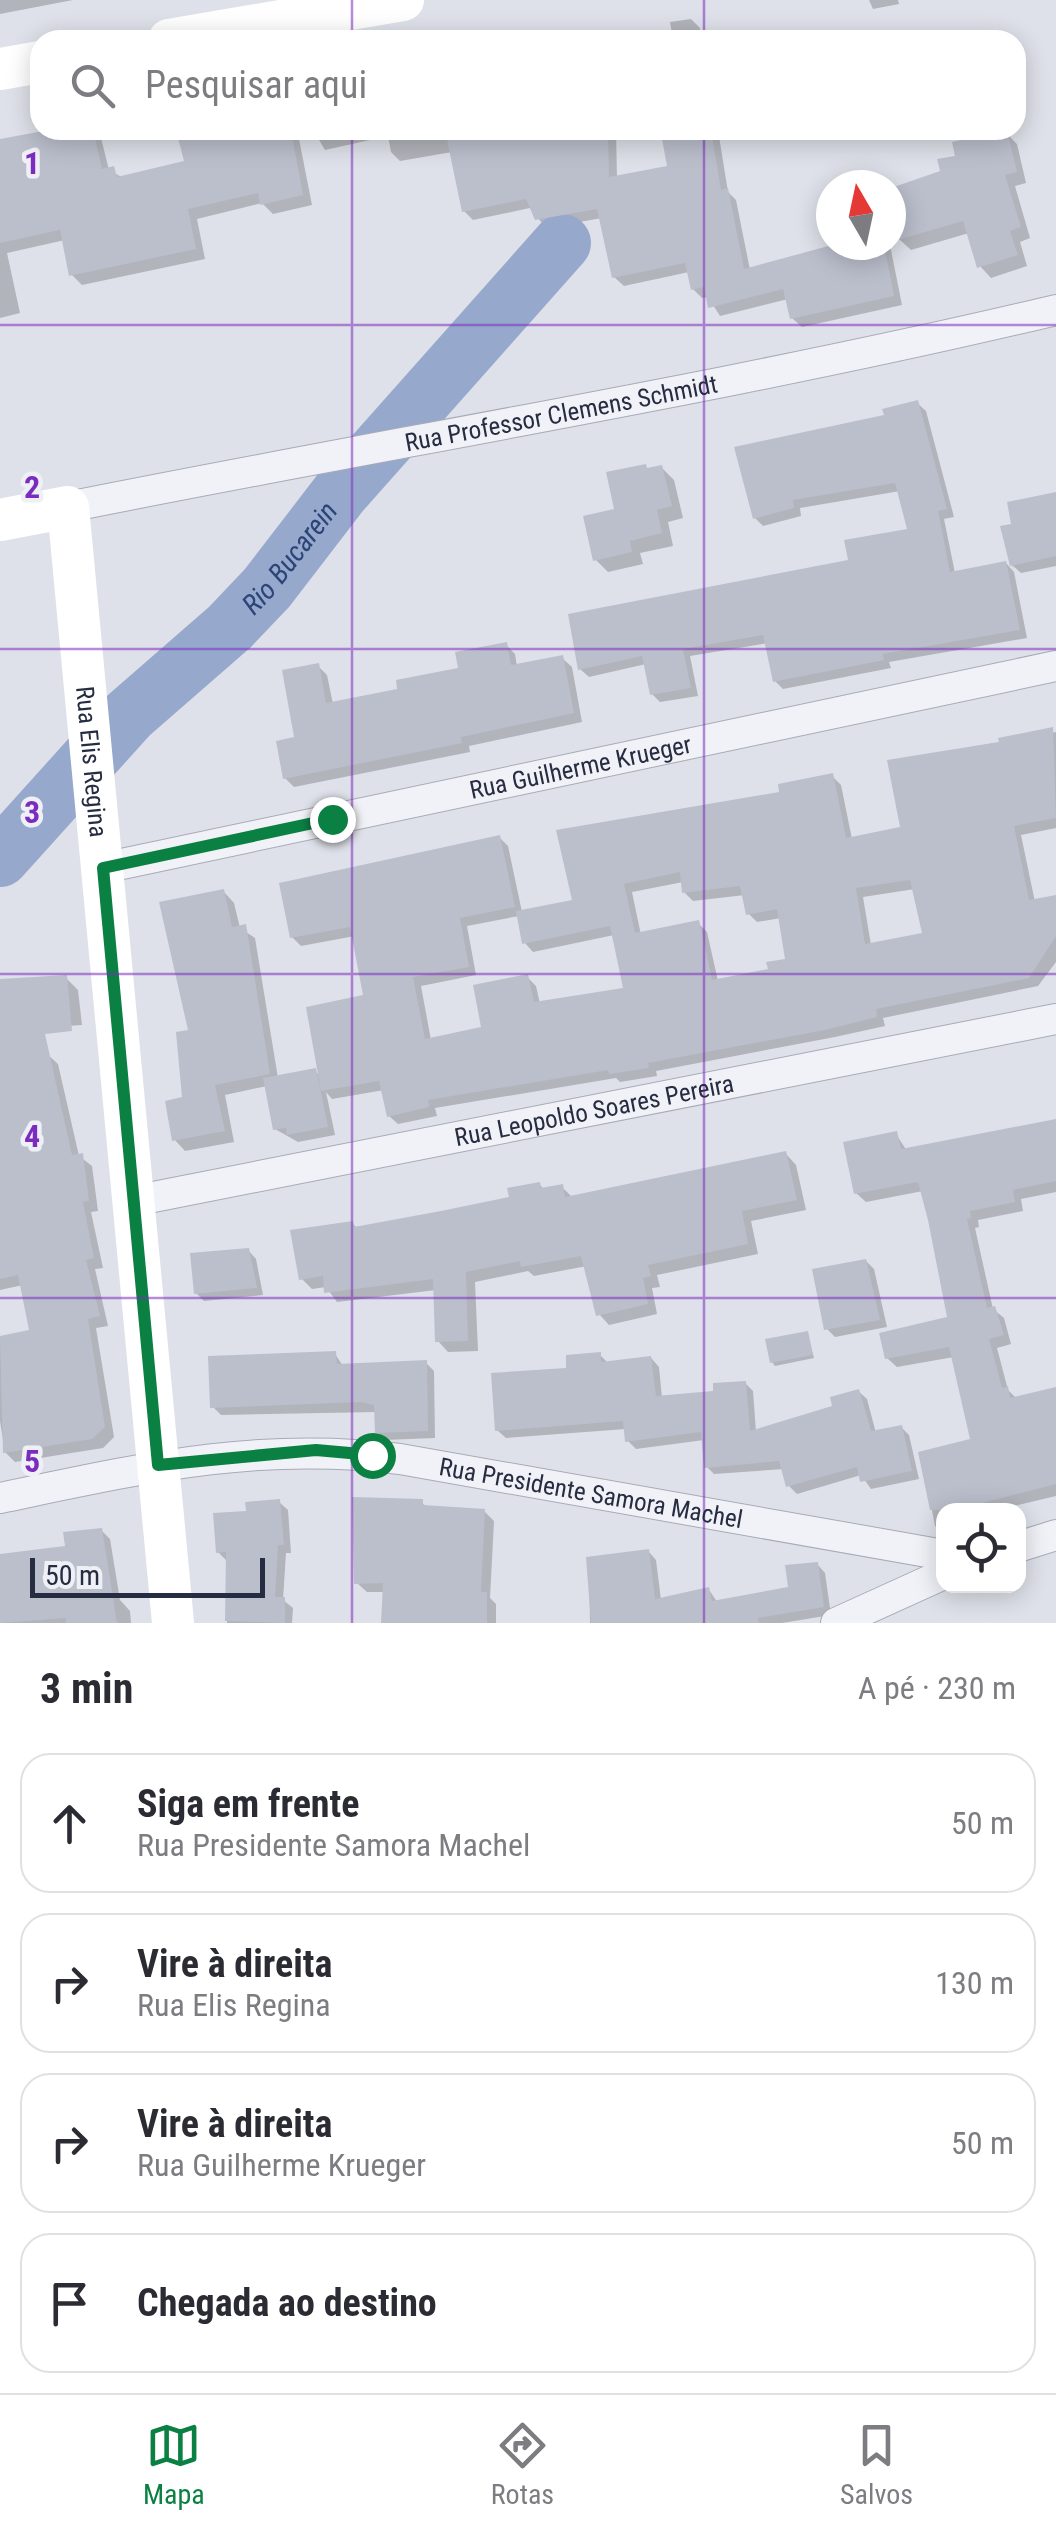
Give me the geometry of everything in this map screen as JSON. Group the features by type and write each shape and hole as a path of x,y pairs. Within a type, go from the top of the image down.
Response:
{"street":[{"path":"228,30 403,0"},
{"path":"0,69 30,64"},
{"name":"Rua Professor Clemens Schmidt","path":"68,507 416,437 862,356 1056,310"},
{"path":"0,520 68,507"},
{"name":"Rua Elis Regina","path":"68,507 173,1623"},
{"name":"Rua Guilherme Krueger","path":"103,868 1056,666"},
{"name":"Rua Leopoldo Soares Pereira","path":"134,1200 1056,1019"},
{"name":"Rua Presidente Samora Machel","path":"0,1498 158,1465 270,1452 345,1452 936,1553"},
{"path":"1026,1544 1056,1535"},
{"path":"836,1623 936,1578"}],"building":[{"path":"30,133 30,140 95,140 102,169 114,166 117,177 184,161 179,140 293,140 303,195 260,205 258,193 188,209 196,249 69,276 60,230 0,243 0,139"},
{"path":"447,140 608,140 609,177 667,166 662,140 713,140 721,190 728,188 744,269 816,249 816,260 887,260 894,296 790,319 783,289 708,308 704,287 691,290 685,263 612,278 597,209 535,220 526,199 462,212"},
{"path":"1009,140 1017,172 1005,175 1021,227 1010,231 1018,255 977,268 963,221 906,238 906,183 940,171 937,159 955,156 952,142"},
{"path":"918,400 947,509 938,511 950,572 1006,561 1020,630 883,654 884,660 773,682 763,635 683,649 691,688 650,695 642,656 578,670 568,614 848,560 844,540 907,529 895,483 793,500 794,508 753,519 734,447 884,415 882,409"},
{"path":"646,464 647,468 662,465 672,506 657,510 662,533 630,541 632,552 593,561 583,516 614,509 606,472"},
{"path":"1056,492 1056,556 1010,566 1000,526 1011,524 1007,502"},
{"path":"507,642 511,665 563,655 574,713 461,737 462,743 283,779 276,741 294,737 282,670 319,663 326,703 397,689 396,680 458,668 455,652"},
{"path":"1053,727 1056,818 1014,826 1029,900 1056,895 1056,936 1029,978 876,1009 877,1017 825,1030 648,1063 649,1068 609,1074 608,1070 428,1100 429,1107 387,1117 379,1081 321,1091 306,1007 363,995 350,927 290,938 279,883 500,835 515,907 460,918 469,967 413,977 425,1039 481,1027 473,985 528,974 534,1002 623,988 610,926 522,944 516,911 572,900 556,830 779,792 778,784 833,773 846,838 900,827 887,760 999,742 998,738","holes":["680,872 682,893 740,886 746,915 777,909 785,959 766,962 768,969 712,980 699,920 635,933 624,884","910,880 922,933 865,944 856,888"]},
{"path":"224,889 232,927 246,924 270,1074 215,1085 225,1131 172,1141 165,1101 182,1097 176,1032 188,1030 159,902"},
{"path":"67,975 72,1031 45,1034 72,1155 83,1153 89,1201 83,1202 94,1258 86,1260 100,1316 88,1319 105,1427 92,1439 3,1453 0,1336 29,1330 18,1275 0,1279 0,979"},
{"path":"316,1068 328,1127 287,1135 286,1128 273,1130 263,1078"},
{"path":"1056,1119 1056,1181 1013,1190 1015,1202 970,1211 971,1218 967,1219 987,1308 995,1306 1004,1335 989,1339 1002,1388 1008,1386 1010,1398 1056,1387 1056,1484 982,1503 936,1503 936,1510 930,1510 918,1452 970,1439 949,1347 885,1359 879,1333 947,1317 928,1220 918,1182 854,1194 843,1142 897,1131 901,1149"},
{"path":"786,1151 797,1200 742,1211 748,1244 648,1265 651,1276 643,1278 648,1304 596,1316 581,1256 521,1267 520,1261 466,1272 468,1341 435,1342 433,1279 324,1293 323,1276 299,1280 290,1230 353,1221 354,1227 441,1211 509,1197 507,1188 540,1182 541,1188 563,1184 565,1197"},
{"path":"249,1248 257,1288 194,1294 190,1253"},
{"path":"866,1259 880,1320 824,1330 812,1269"},
{"path":"808,1331 813,1355 770,1363 765,1339"},
{"path":"336,1351 337,1364 427,1360 428,1431 375,1433 374,1405 361,1402 210,1408 208,1356"},
{"path":"601,1352 601,1362 651,1356 656,1396 713,1391 713,1383 746,1381 750,1431 832,1406 830,1397 859,1389 871,1431 902,1425 912,1471 860,1482 857,1467 786,1487 779,1461 704,1468 701,1432 625,1442 623,1421 495,1431 491,1373 566,1368 566,1355"},
{"path":"352,1497 423,1499 423,1505 485,1509 481,1592 487,1592 487,1623 381,1623 383,1583 354,1584"},
{"path":"280,1499 284,1545 278,1545 275,1597 285,1597 285,1623 225,1621 226,1552 216,1553 213,1513 246,1511 245,1502"},
{"path":"102,1528 117,1623 66,1623 66,1618 0,1623 0,1554 65,1546 63,1532"},
{"path":"649,1549 655,1599 709,1587 712,1601 788,1587 785,1565 818,1562 824,1607 758,1618 759,1623 591,1623 586,1557"}],"waterway":[{"name":"Rio Bucarein","path":"0,858 129,715 230,627 267,588 340,493 562,243"}],"route":[{"path":"332,819 103,868 158,1465 316,1450 372,1455"}]}
